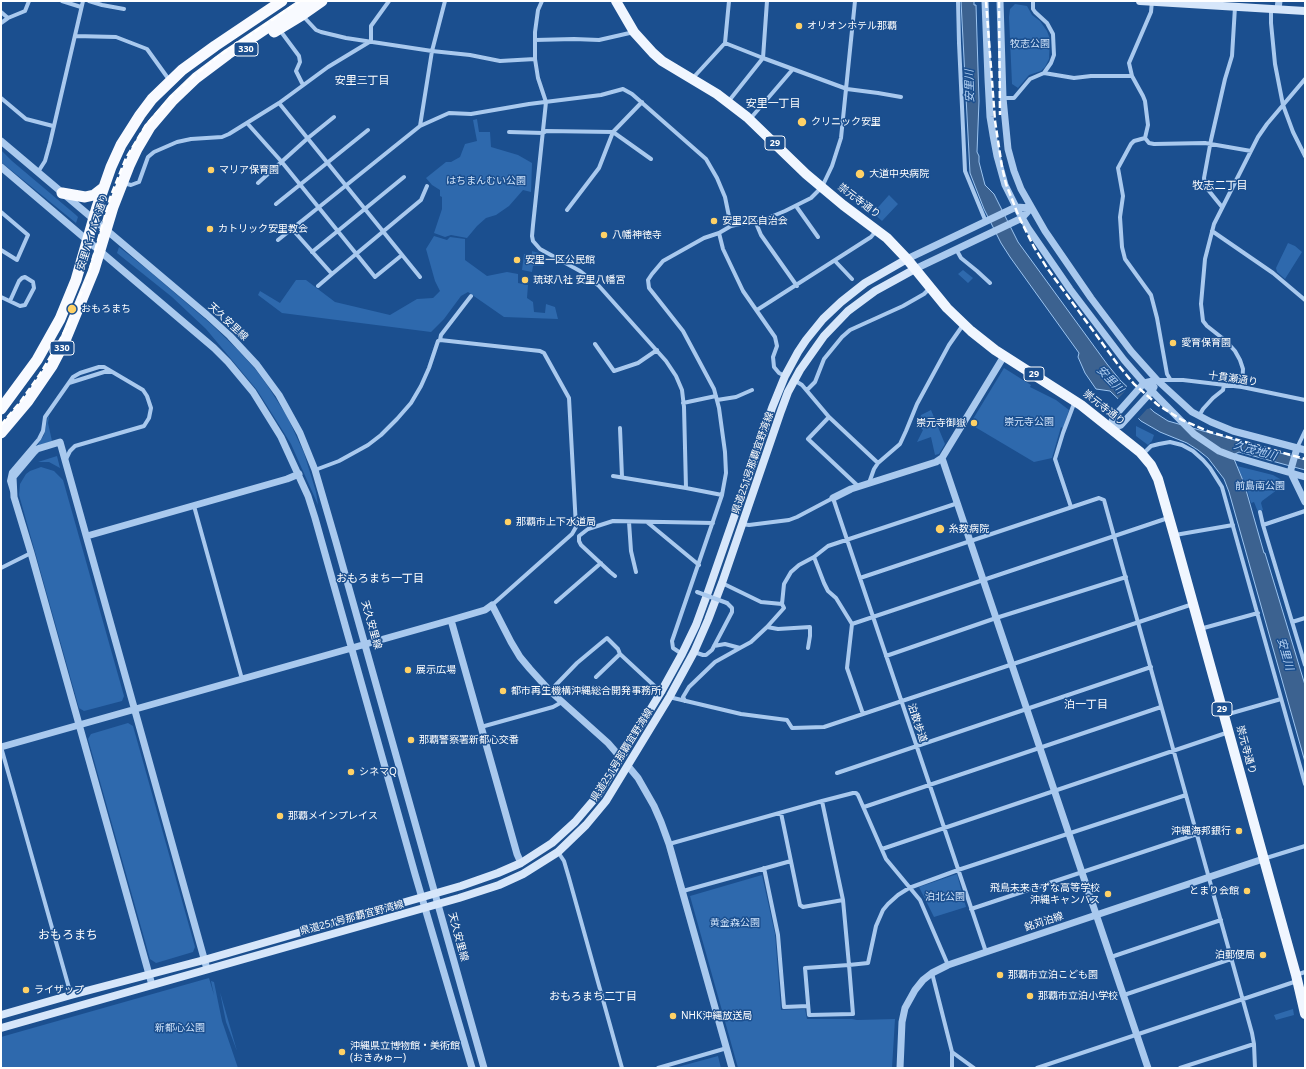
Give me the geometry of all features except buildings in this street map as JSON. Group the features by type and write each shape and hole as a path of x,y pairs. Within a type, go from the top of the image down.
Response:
{"highway":[{"name":"330","path":"216,46 223,34 271,1"},
{"name":"330","path":"216,46 282,1"},
{"name":"安里バイパス通り","path":"1,433 28,402 59,354 85,295 129,166 145,135 158,116 196,78 228,54 307,1"},
{"name":"330","path":"173,100 219,66 322,1"},
{"name":"安里バイパス通り","path":"1,409 37,360 60,319 76,280 103,188 121,145 130,129 152,99 170,81 182,70 216,46"},
{"path":"62,192 85,197 94,195 103,188"}],"main road":[{"name":"崇元寺通り","path":"616,1 634,32 645,46 662,61 728,102 750,119 803,171 887,238 915,268 947,308 987,344 1075,401 1110,428 1151,464 1158,479 1169,517 1263,859 1299,976 1305,1014"},
{"path":"1140,1 1276,6 1305,11"},
{"name":"県道251号那覇宜野湾線","path":"1,1015 204,960 436,893 498,873 521,863 552,843 576,822 598,795 661,692 682,654 696,625 772,408 785,376 806,340 832,310 865,283 907,259"},
{"name":"県道251号那覇宜野湾線","path":"1,1028 479,892 523,874 558,852 595,815 606,800 628,766 694,652 722,582 781,411 794,380 814,348 836,322 875,291 893,279 915,268"}],"street":[{"path":"1,23 8,18 25,11 28,1"},
{"path":"62,1 81,7"},
{"path":"38,172 45,161 83,1"},
{"path":"89,1 102,6 124,9"},
{"path":"371,41 371,26 389,1"},
{"path":"420,126 432,51 445,1"},
{"path":"542,1 538,10 534,40 538,78 546,102 532,225 533,241 540,249 580,271 599,286 657,350 676,376 682,390 686,488"},
{"path":"692,80 725,43 729,1"},
{"path":"728,102 763,58 767,1"},
{"path":"682,654 676,651 671,644 722,495 726,473 725,452 714,389 683,331 652,293 648,280 663,261 704,238 719,233 731,226 756,223 796,206 811,198 822,187 832,166 841,138 855,1"},
{"path":"958,1 958,36 965,171 986,221"},
{"path":"985,1 988,86 993,135 1000,170 1007,190 1022,218 1052,263 1099,328 1144,383 1178,418 1206,443 1219,451 1247,461 1291,471 1305,477"},
{"path":"1000,1 1003,98 1006,135 1011,160 1017,179 1031,208 1045,231 1107,320 1131,351 1157,380 1192,412 1199,417 1233,431 1299,451"},
{"path":"1003,98 1014,98 1030,79 1044,73 1051,63 1054,55 1053,34 1047,23 1033,9 1033,1"},
{"path":"1145,138 1148,125 1144,96 1132,76 1129,63 1151,12 1152,1"},
{"path":"1222,206 1207,189 1204,182 1210,144 1225,79 1232,56 1230,4"},
{"path":"1276,6 1271,23 1275,64 1283,105 1290,125 1305,156"},
{"path":"1,12 8,18"},
{"path":"302,15 316,30 321,32 500,61 535,59"},
{"path":"278,29 299,56 300,62 296,71 303,85"},
{"path":"534,40 600,40 634,32"},
{"path":"75,36 116,37 147,49 170,81"},
{"path":"122,183 131,185 139,182 148,157 154,152 177,142 191,139 222,137 229,134 279,103 328,66 371,41"},
{"path":"725,43 847,89 901,97"},
{"path":"750,119 793,69"},
{"path":"1044,73 1074,78 1091,76 1132,76"},
{"path":"1242,387 1243,369 1235,351 1226,340 1207,326 1203,321 1201,304 1205,259 1212,231 1222,206 1251,151 1267,124 1305,79"},
{"path":"278,240 420,126 449,113 471,114 529,104 600,95 623,89 642,102 706,159 717,178 725,197 731,226"},
{"path":"1,98 26,119 53,126"},
{"path":"567,210 599,168 613,132 642,102"},
{"path":"279,103 420,277"},
{"path":"258,183 281,161 334,117"},
{"path":"247,122 300,184 375,277 402,255"},
{"path":"276,204 368,130"},
{"path":"509,132 613,132 651,159"},
{"path":"1145,138 1149,143 1154,144 1187,142 1210,144 1251,151"},
{"path":"1145,138 1134,141 1131,144 1118,168 1123,196 1120,218 1123,253 1125,259 1150,294 1157,318 1167,374 1170,379"},
{"name":"天久安里線","path":"1,141 230,336 257,365 279,395 300,433 315,470 366,644 484,1068"},
{"path":"1,167 193,329 228,362 270,417 281,437 299,474 315,518 472,1068"},
{"path":"312,252 404,177"},
{"path":"318,286 421,200 427,186"},
{"path":"796,206 818,237"},
{"path":"907,259 1016,207 1031,208"},
{"path":"915,268 1022,218 1031,208"},
{"path":"1,212 28,236 17,260 1,250"},
{"path":"756,223 761,235 797,286"},
{"path":"292,229 332,274"},
{"path":"757,310 797,286 871,237 877,230"},
{"path":"1212,231 1273,272 1305,300"},
{"path":"719,233 723,250 743,291 775,337 776,342 773,357 774,367 779,373 785,376"},
{"path":"956,249 961,258 990,283"},
{"path":"835,261 852,279"},
{"path":"1,297 20,306 25,305 34,288 34,282 25,277 22,278 19,281 10,301"},
{"path":"807,390 815,382 824,359 842,337 850,330 903,306 924,294 930,287"},
{"path":"315,470 339,461 368,444 381,435 397,419 416,396 429,368 441,335 471,296"},
{"path":"869,483 878,463 900,444 917,404 949,345 964,324"},
{"path":"71,995 1,747 486,610 572,534 576,527 570,398 548,357 540,350 440,340"},
{"path":"595,344 614,371 638,363 657,350"},
{"path":"742,524 749,525 788,520 798,517 858,486 936,462 942,458 1004,356"},
{"path":"66,461 70,451 75,446 144,426 149,418 151,408 142,388 104,367 99,367 76,374 67,384 45,417 43,430 39,439 11,472 9,481 32,554 78,725 152,985"},
{"name":"十貫瀬通り","path":"1157,380 1170,379 1242,387 1305,400"},
{"path":"794,380 807,390 829,417 878,463"},
{"path":"1110,428 1113,418 1144,383 1157,380"},
{"path":"1110,428 1121,425 1152,391 1157,380"},
{"path":"1199,417 1203,409 1223,390 1224,385"},
{"path":"683,403 716,398 736,397 752,390"},
{"path":"1071,507 1055,459 1075,401"},
{"path":"829,417 808,438 858,486"},
{"path":"620,428 622,477"},
{"path":"1305,431 1291,471 1305,502"},
{"path":"14,497 13,477 35,450 60,442 207,969"},
{"path":"1142,455 1151,446 1170,442 1182,445 1193,451 1207,464 1219,481 1225,493 1305,784"},
{"path":"942,458 1148,1068"},
{"path":"87,536 287,480 299,474"},
{"path":"613,476 722,495"},
{"name":"泊散歩道","path":"833,498 872,618 930,784 986,952"},
{"path":"860,578 1099,498 1104,500 1243,999 1254,1044 1254,1068"},
{"path":"685,702 682,697 694,682 716,662 751,642 767,628 784,608 782,604 784,584 791,572 799,565 814,557 828,546 958,503"},
{"path":"194,506 242,679"},
{"path":"1263,525 1305,511"},
{"path":"1260,512 1292,622 1304,657 1305,665"},
{"path":"852,624 1169,517"},
{"path":"615,576 581,545 578,539 579,536 588,529 613,521 713,524"},
{"path":"629,522 631,551 636,572"},
{"path":"647,522 699,565"},
{"path":"1174,535 1233,525"},
{"path":"1,568 32,554"},
{"path":"814,557 828,591 836,598 852,624 847,668 863,714"},
{"path":"556,602 601,563"},
{"path":"886,656 996,618 1126,576"},
{"path":"722,582 761,602 782,604"},
{"path":"690,590 727,603 732,608 732,612 709,654 703,655 694,652"},
{"path":"669,697 741,714 787,720 792,728 824,727 1193,603"},
{"path":"492,605 502,627 520,658 550,691 608,743 621,758"},
{"path":"1200,629 1258,613"},
{"path":"1292,622 1305,618"},
{"path":"451,620 517,854 521,863"},
{"path":"767,628 778,629 810,627 808,648"},
{"path":"550,691 577,663 607,638 618,649 620,654 661,692"},
{"path":"714,646 725,644 740,648"},
{"path":"596,677 620,654"},
{"path":"837,773 1151,667"},
{"path":"1224,715 1281,699"},
{"path":"481,727 553,707 562,702"},
{"path":"864,807 1161,706"},
{"path":"882,849 1229,732"},
{"path":"628,766 638,778 654,806 669,844 732,1068"},
{"path":"669,844 822,801 853,793 858,795 886,859 920,900 948,965"},
{"path":"822,801 843,900 849,965 853,1014 809,1015 805,968 849,965 868,963 876,926 883,910 898,895 909,888 958,870 1186,795"},
{"path":"781,813 800,905 803,907 843,900"},
{"path":"971,909 1197,834"},
{"path":"1263,859 1305,846"},
{"path":"558,852 564,861 622,1068"},
{"name":"銘苅泊線","path":"900,1068 902,1022 905,1008 915,990 923,980 932,973 948,965 1263,859"},
{"path":"683,891 791,861"},
{"path":"764,868 778,935 784,1007 808,1006"},
{"path":"1111,957 1221,920"},
{"path":"1124,995 1231,959"},
{"path":"932,973 952,1052 952,1068"},
{"path":"1037,1068 1243,999 1299,976"},
{"path":"1180,1068 1254,1044"},
{"path":"658,1068 727,1048"},
{"path":"952,1052 974,1068"}],"green space":[{"name":"牧志公園","path":"1015,4 1027,6 1032,15 1040,21 1047,31 1050,39 1049,59 1045,67 1041,71 1029,75 1018,88 1012,84 1009,17 1010,9"},
{"name":"はちまんむい公園","path":"477,119 479,132 490,132 491,147 518,155 532,163 531,192 523,190 509,206 496,215 486,218 467,238 451,235 445,237 434,233 442,209 442,197 440,196 440,190 432,185 426,178 446,162 451,162 460,157 465,144 477,141 473,120"},
{"path":"1,150 76,215 78,217 76,223 1,162"},
{"path":"889,195 898,204 882,221 873,213"},
{"path":"434,236 447,240 450,237 465,239 465,260 487,276 507,272 518,274 518,283 528,285 527,298 533,302 534,312 545,313 546,304 555,307 558,319 504,317 468,292 461,296 444,319 431,332 282,313 258,295 260,291 280,303 296,280 306,280 335,302 390,315 417,299 433,298 440,291 435,281 426,249"},
{"path":"1288,243 1295,246 1302,252 1285,279 1277,272 1276,268"},
{"path":"119,247 211,324 256,370 287,416 304,453 316,492 318,505 291,444 257,390 206,329 172,297 117,253"},
{"path":"532,251 539,253 538,258 544,259 545,261 543,266 533,266 532,272 522,270 524,254 532,254"},
{"path":"963,270 973,278 968,283 958,274"},
{"name":"崇元寺公園","path":"1004,368 1031,385 1030,387 1056,400 1069,410 1063,428 1061,427 1052,458 1034,462 970,424"},
{"path":"931,410 945,444 939,454 935,455 931,437 917,442 923,430 918,425 921,415"},
{"path":"48,416 52,441 37,446 44,435"},
{"path":"1136,426 1154,435 1152,441 1148,445 1136,436"},
{"path":"57,456 60,468 49,462 38,462"},
{"name":"前島南公園","path":"1237,466 1273,475 1285,484 1262,501 1261,503 1263,510 1258,512 1254,502 1251,503 1246,486"},
{"path":"41,467 54,471 63,480 124,696 122,701 84,711 79,708 19,495 20,484 26,474"},
{"path":"128,723 133,726 195,947 193,952 156,963 150,959 88,739 91,734"},
{"name":"泊北公園","path":"957,874 966,907 934,917 919,887"},
{"name":"黄金森公園","path":"762,875 775,934 781,1010 805,1009 807,1019 895,1019 892,1068 738,1068 690,896"},
{"name":"新都心公園","path":"209,978 214,995 211,981 214,982 222,1021 238,1068 1,1068 1,1037"},
{"path":"220,992 237,1051 226,1022"},
{"path":"1293,1009 1294,1015 1276,1020 1274,1015"},
{"path":"718,1056 721,1068 674,1068"}],"water":[{"path":"961,1 974,1 974,5 976,5 979,101 977,152 985,185 994,194 1018,242 1107,364 1120,380 1154,412 1168,421 1305,460 1305,470 1239,452 1235,454 1234,459 1244,483 1305,685 1305,762 1229,492 1224,479 1208,458 1198,450 1187,443 1160,432 1141,421 1110,391 1096,389 1085,373 1078,357 1079,353 1010,257 1001,243 984,209 970,173"}],"pier":[{"path":"1127,384 1153,408 1147,409 1137,420 1116,401 1127,389"}],"railway":[{"path":"1,425 21,401 40,374 67,327 87,279 110,198 126,158 146,125 170,98 216,58 300,1"},
{"path":"986,1 995,121 1002,167 1006,184 1019,217 1034,247 1047,268 1119,366 1134,384 1158,405 1182,420 1210,432 1305,459"},
{"path":"999,1 1000,115"}],"place":[{"name":"オリオンホテル那覇","path":"799,26"},
{"name":"クリニック安里","path":"802,122"},
{"name":"マリア保育園","path":"211,170"},
{"name":"大道中央病院","path":"860,174"},
{"name":"安里2区自治会","path":"714,221"},
{"name":"カトリック安里教会","path":"210,229"},
{"name":"八幡神徳寺","path":"604,235"},
{"name":"安里一区公民館","path":"517,260"},
{"name":"琉球八社 安里八幡宮","path":"525,280"},
{"name":"おもろまち","path":"72,309"},
{"name":"愛育保育園","path":"1173,343"},
{"name":"崇元寺御嶽","path":"974,423"},
{"name":"那覇市上下水道局","path":"508,522"},
{"name":"糸数病院","path":"940,529"},
{"name":"展示広場","path":"408,670"},
{"name":"都市再生機構沖縄総合開発事務所","path":"503,691"},
{"name":"那覇警察署新都心交番","path":"411,740"},
{"name":"シネマQ","path":"351,772"},
{"name":"那覇メインプレイス","path":"280,816"},
{"name":"沖縄海邦銀行","path":"1239,831"},
{"name":"とまり会館","path":"1247,891"},
{"name":"飛鳥未来きずな高等学校 沖縄キャンパス","path":"1108,894"},
{"name":"泊郵便局","path":"1263,955"},
{"name":"那覇市立泊こども園","path":"1000,975"},
{"name":"ライザップ","path":"26,990"},
{"name":"那覇市立泊小学校","path":"1030,996"},
{"name":"NHK沖縄放送局","path":"673,1016"},
{"name":"沖縄県立博物館・美術館 (おきみゅー)","path":"342,1052"}],"district":[{"name":"安里三丁目","path":"362,81"},
{"name":"安里一丁目","path":"773,104"},
{"name":"牧志二丁目","path":"1220,186"},
{"name":"おもろまち一丁目","path":"380,579"},
{"name":"泊一丁目","path":"1086,705"},
{"name":"おもろまち","path":"68,936"},
{"name":"おもろまち二丁目","path":"593,997"}],"water label":[{"name":"安里川","path":"970,86"},
{"name":"安里川","path":"1110,380"},
{"name":"久茂地川","path":"1255,451"},
{"name":"安里川","path":"1285,654"}]}
